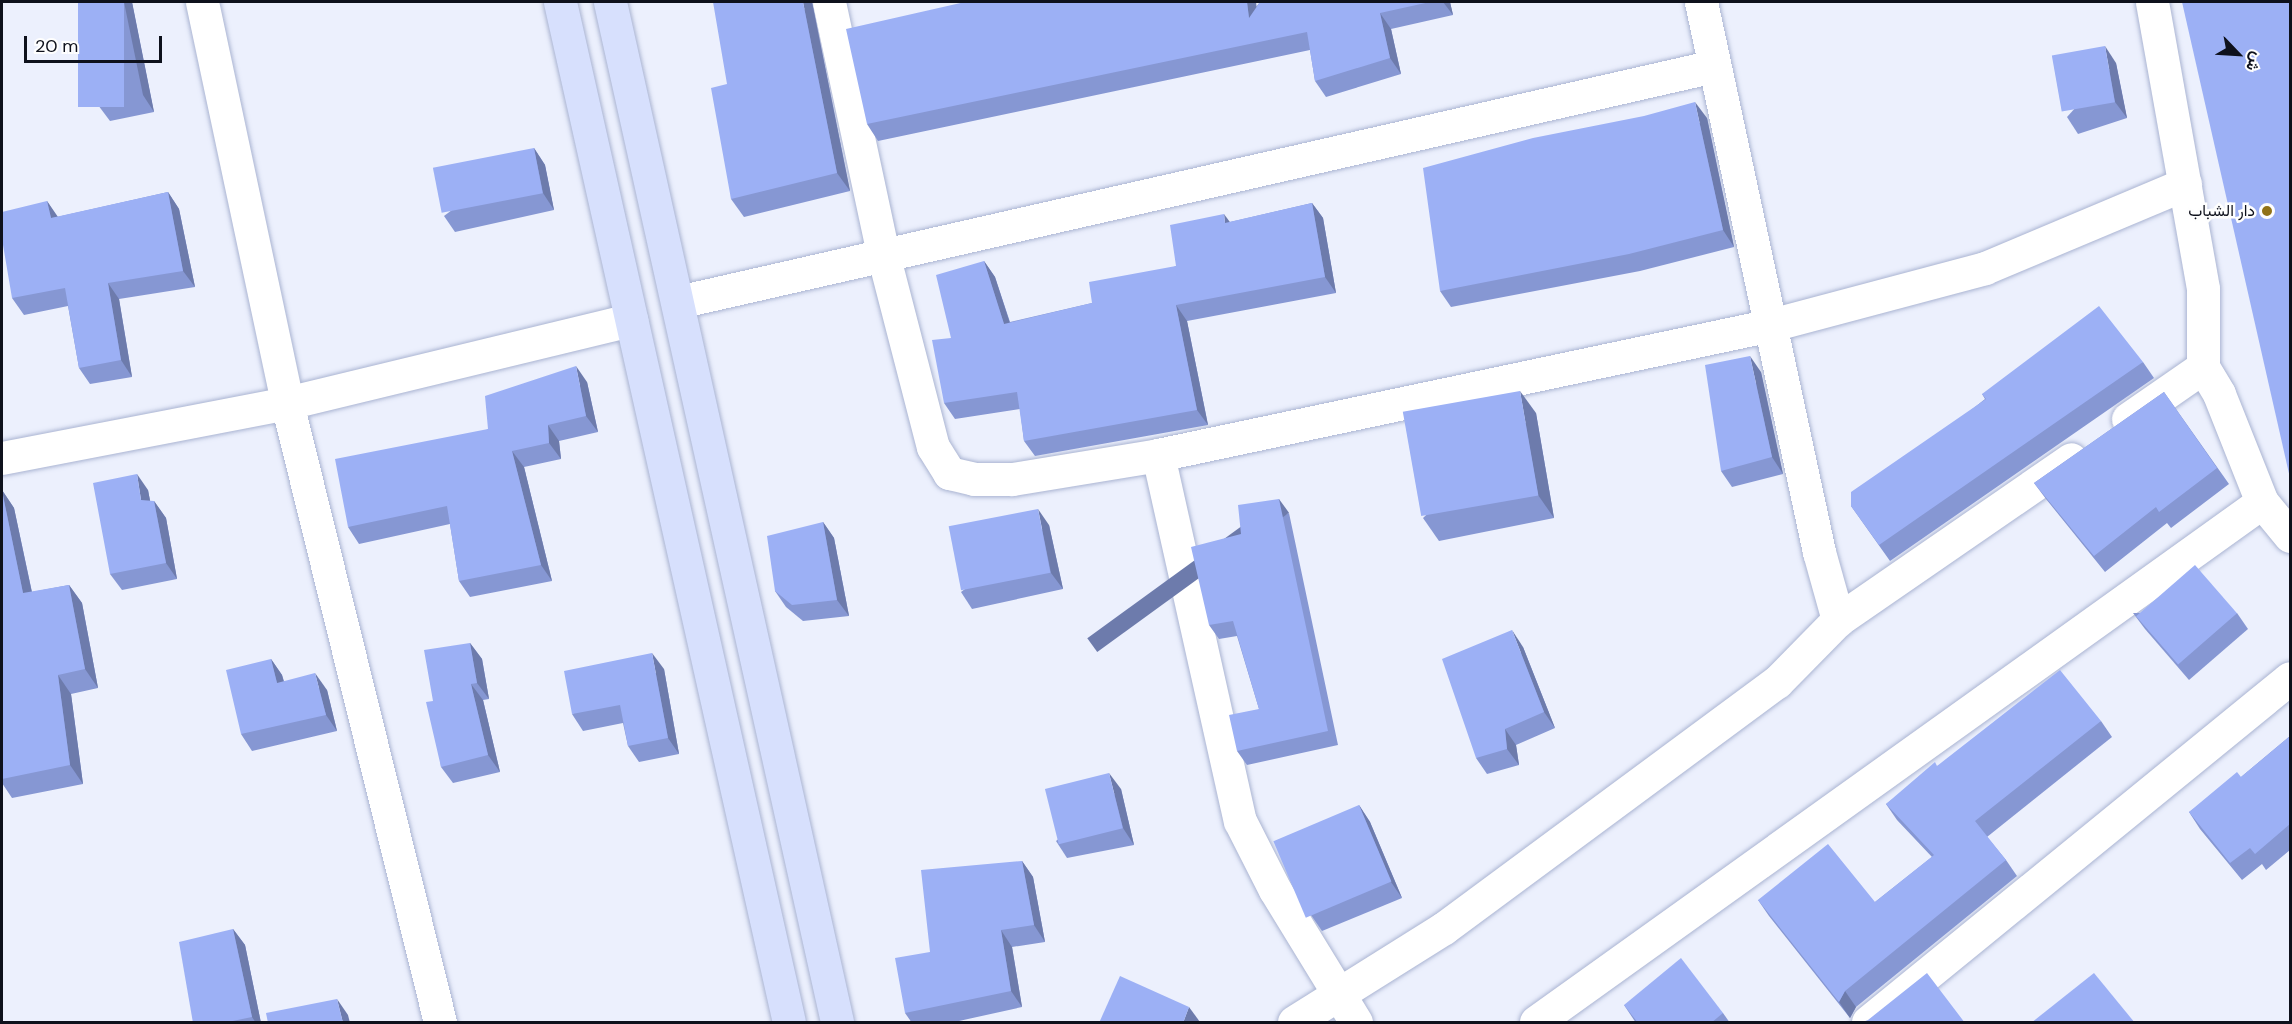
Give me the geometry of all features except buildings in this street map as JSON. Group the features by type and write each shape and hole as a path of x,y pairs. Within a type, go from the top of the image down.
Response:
{"main road":[{"path":"560,2 789,1023"},
{"path":"610,2 837,1023"}],"street":[{"path":"202,2 287,402 440,1023"},
{"path":"829,2 883,254 933,447 949,472 974,479 1012,479 1158,455 1771,326 1985,268 2185,184"},
{"path":"1701,2 1819,552 1838,621"},
{"path":"2152,2 2203,289 2202,367 2219,394 2262,502 2290,536"},
{"path":"678,302 1714,66"},
{"path":"2,458 287,402 631,320"},
{"path":"1294,1023 1444,928 1777,682 1838,621 2202,367"},
{"path":"1158,455 1240,821 1254,853 1356,1023"},
{"path":"1536,1023 2262,502"},
{"path":"1868,1023 2290,678"}],"place":[{"name":"دار الشباب","path":"2267,211"}]}
